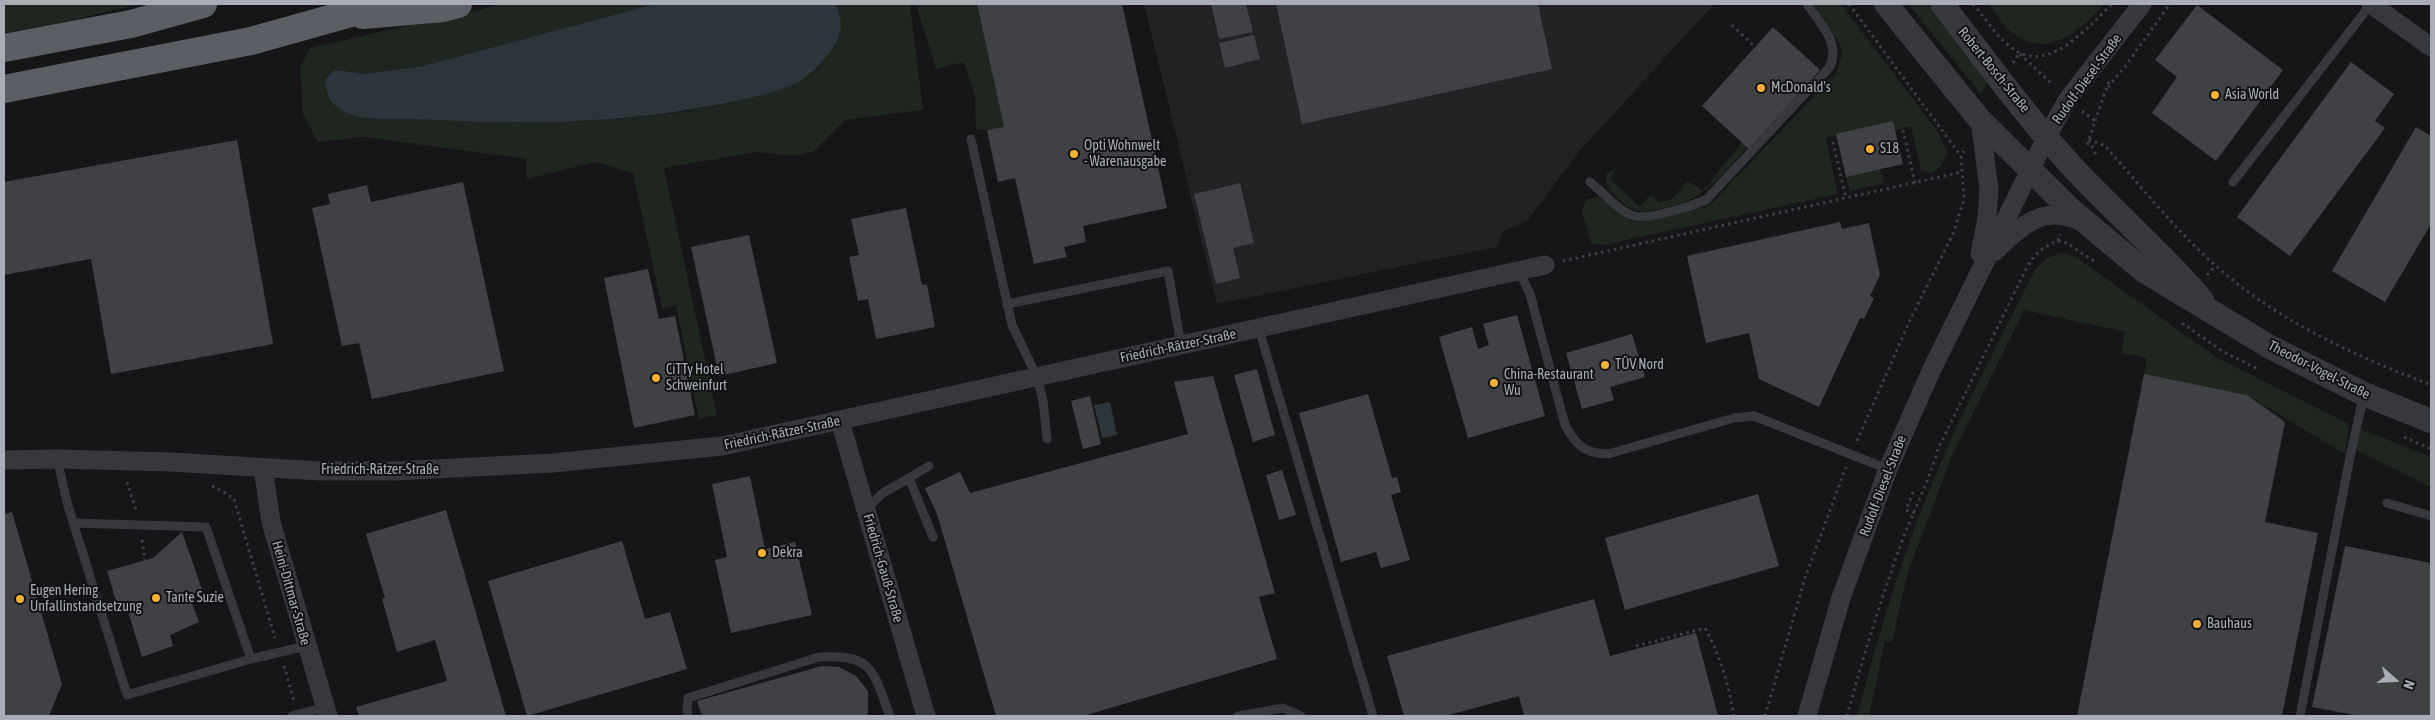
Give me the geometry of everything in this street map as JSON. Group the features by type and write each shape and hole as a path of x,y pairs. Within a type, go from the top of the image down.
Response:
{"highway":[{"path":"4,48 131,24 202,4"},
{"path":"4,90 251,41 383,4"},
{"path":"335,18 443,8 458,4"}],"street":[{"path":"1886,4 1980,120 2028,169"},
{"name":"Robert-Bosch-Straße","path":"1942,4 2047,136"},
{"name":"Rudolf-Diesel-Straße","path":"1807,716 1841,598 1888,469 1923,389 2028,169 2068,100 2142,4"},
{"path":"2371,4 2431,48"},
{"path":"1979,272 1989,189 1980,120"},
{"name":"Theodor-Vogel-Straße","path":"2047,136 2080,174 2178,271 2211,311"},
{"name":"Theodor-Vogel-Straße","path":"2028,169 2084,222 2144,271 2165,285 2270,346 2364,394 2431,421"},
{"name":"Rudolf-Diesel-Straße","path":"1979,272 2010,236 2031,220 2056,214 2084,222"},
{"name":"Friedrich-Rätzer-Straße","path":"4,460 57,459 171,462 263,468 394,471 553,463 722,446 1546,265"},
{"name":"Friedrich-Gauß-Straße","path":"840,421 926,716"},
{"name":"Heini-Dittmar-Straße","path":"263,468 271,522 326,712"}],"lane":[{"path":"1590,182 1633,216 1642,217 1692,206 1706,200 1828,68 1833,60 1832,40 1807,4"},
{"path":"2233,182 2371,4"},
{"path":"971,139 1012,326 1037,377 1043,401 1047,439"},
{"path":"1007,304 1168,271 1181,346"},
{"path":"1519,271 1530,294 1565,425 1573,440 1590,452 1608,454 1734,418 1754,416 1888,469"},
{"path":"1259,329 1373,716"},
{"path":"2300,716 2364,394"},
{"path":"57,459 73,523 127,695 251,659 306,646"},
{"path":"866,509 883,493 929,466"},
{"path":"909,478 933,537"},
{"path":"2388,502 2431,516"},
{"path":"73,523 206,527 251,659"},
{"path":"688,716 688,698 819,657 840,656 863,661 874,673 890,716"},
{"path":"1238,716 1283,708 1301,716"},
{"path":"295,715 326,712"}],"path":[{"path":"1849,4 1961,156"},
{"path":"1974,4 1999,37 2019,53 2039,55 2072,43 2112,4"},
{"path":"2096,121 2106,90 2170,4"},
{"path":"1732,25 1755,46"},
{"path":"1903,130 1915,183"},
{"path":"2089,139 2105,146 2187,237 2216,266 2247,291 2304,329 2345,350 2431,385"},
{"path":"1833,142 1846,198"},
{"path":"1546,265 1962,172"},
{"path":"118,482 136,482"},
{"path":"208,485 222,490 234,499 280,652 295,715"},
{"path":"1913,492 1906,510 1915,513"},
{"path":"1636,646 1705,628 1717,648 1731,697 1734,716"}],"shaded area":[{"path":"4,4 138,4 57,24 4,33"},
{"path":"504,4 655,4 423,66 365,74 346,71 619,119 689,111 758,96 841,27 836,4 910,4 923,110 845,120 813,152 793,156 758,152 664,168 717,415 699,419 676,305 662,308 633,173 595,162 527,179 527,159 364,137 318,142 303,114 300,67 310,48"},
{"path":"655,4 836,4 841,26 840,33 826,58 805,78 798,82 763,95 688,110 611,119 533,122 374,118 358,117 340,109 332,102 327,92 325,79 335,70 365,74 423,66"},
{"path":"916,4 977,4 1004,127 987,130 976,129 975,97 964,62 936,69"},
{"path":"1144,4 1714,4 1576,155 1527,221 1502,232 1497,247 1217,304"},
{"path":"1813,4 1841,4 1938,132 1947,152 1941,166 1932,173 1921,170 1911,126 1895,130 1893,121 1826,138 1838,194 1603,245 1591,243 1582,210 1587,199 1598,197 1631,221 1643,222 1710,205 1837,72 1842,54 1840,44"},
{"path":"1908,4 1927,4 1988,81 1981,94"},
{"path":"1989,4 2104,4 2084,24 2060,40 2034,43 2021,39 2008,29"},
{"path":"1742,142 1747,147 1703,191"},
{"path":"1880,169 1884,183 1850,191 1846,177"},
{"path":"1616,170 1610,179 1639,206 1651,195 1659,202 1671,200 1687,181 1703,191 1687,201 1673,206 1641,211 1629,208 1611,191 1606,176 1611,171"},
{"path":"2064,253 2073,255 2216,357 2349,424 2345,454 2247,395 2144,374 2147,358 2121,353 2125,332 2024,310 1952,456 1908,572 1892,642 1885,641 1869,716 1857,716 1908,546 1948,446 2032,275 2045,260 2054,255"},
{"path":"1110,402 1117,435 1102,438 1094,405"},
{"path":"2361,429 2431,457 2431,487 2356,450"}],"building":[{"name":"Opti Wohnwelt - Warenausgabe","path":"977,4 1122,4 1167,208 1083,226 1086,242 1064,247 1067,257 1034,264 1015,178 998,182 987,130 1004,127"},
{"path":"1211,4 1246,4 1253,32 1219,39"},
{"path":"1276,4 1538,4 1552,69 1302,124"},
{"name":"Asia World","path":"2197,5 2283,70 2216,161 2152,113 2177,77 2155,60"},
{"name":"McDonald's","path":"1773,27 1820,70 1749,149 1702,106"},
{"path":"1254,35 1260,59 1225,68 1219,43"},
{"path":"2351,62 2394,94 2375,121 2385,128 2290,256 2237,217"},
{"name":"S18","path":"1893,121 1903,164 1846,177 1836,134"},
{"path":"2416,127 2431,136 2431,224 2385,302 2332,271"},
{"path":"237,140 273,344 111,374 91,259 4,275 4,182"},
{"path":"463,182 504,371 372,399 359,343 342,346 312,208 330,204 328,194 367,185 371,202"},
{"path":"1240,183 1254,243 1233,248 1240,278 1216,284 1194,194"},
{"path":"906,208 922,285 927,284 935,327 876,339 868,299 858,301 849,257 859,255 851,219"},
{"path":"1840,222 1842,229 1869,223 1880,275 1870,296 1874,298 1864,319 1860,318 1819,407 1759,379 1749,333 1706,343 1687,256"},
{"path":"749,235 777,363 719,376 691,247"},
{"name":"CiTTy Hotel Schweinfurt","path":"648,269 659,319 675,316 695,415 634,428 604,278"},
{"name":"China-Restaurant Wu","path":"1517,315 1545,416 1468,438 1439,337 1472,327 1478,349 1489,345 1483,324"},
{"name":"TÜV Nord","path":"1632,334 1645,377 1610,387 1614,400 1582,409 1566,353"},
{"path":"1257,369 1275,435 1253,442 1234,375"},
{"name":"Bauhaus","path":"2144,374 2247,395 2285,422 2265,522 2318,533 2282,716 2077,716"},
{"path":"1213,376 1275,593 1259,597 1277,659 1083,716 996,716 937,514 925,488 960,472 970,493 1188,434 1174,382"},
{"path":"1368,394 1392,478 1397,477 1401,492 1391,495 1410,560 1381,568 1376,552 1341,562 1299,413"},
{"path":"1090,396 1101,444 1083,449 1071,401"},
{"path":"1282,470 1296,515 1279,520 1266,475"},
{"name":"Dekra","path":"750,476 765,549 795,542 812,615 731,633 715,560 727,557 712,484"},
{"path":"1758,494 1779,566 1625,610 1605,538"},
{"path":"446,510 506,716 359,716 356,707 447,681 435,640 397,652 382,599 385,598 366,534"},
{"name":"Eugen Hering Unfallinstandsetzung","path":"12,512 62,684 49,716 4,716 4,514"},
{"name":"Tante Suzie","path":"182,532 204,595 191,601 199,622 170,635 173,646 142,657 127,608 119,611 107,571 153,558"},
{"path":"622,541 645,619 670,612 687,669 527,716 488,581"},
{"path":"2345,546 2431,563 2431,716 2360,716 2312,707"},
{"path":"1594,599 1610,656 1696,633 1718,716 1524,716 1519,696 1445,716 1404,716 1387,656"},
{"path":"822,666 839,667 856,676 868,691 868,712 866,716 702,716 697,701"}],"place":[{"name":"McDonald's","path":"1761,88"},
{"name":"Asia World","path":"2215,95"},
{"name":"S18","path":"1870,149"},
{"name":"Opti Wohnwelt - Warenausgabe","path":"1074,154"},
{"name":"TÜV Nord","path":"1605,365"},
{"name":"CiTTy Hotel Schweinfurt","path":"656,378"},
{"name":"China-Restaurant Wu","path":"1494,383"},
{"name":"Dekra","path":"762,553"},
{"name":"Tante Suzie","path":"156,598"},
{"name":"Eugen Hering Unfallinstandsetzung","path":"20,599"},
{"name":"Bauhaus","path":"2197,624"}]}
